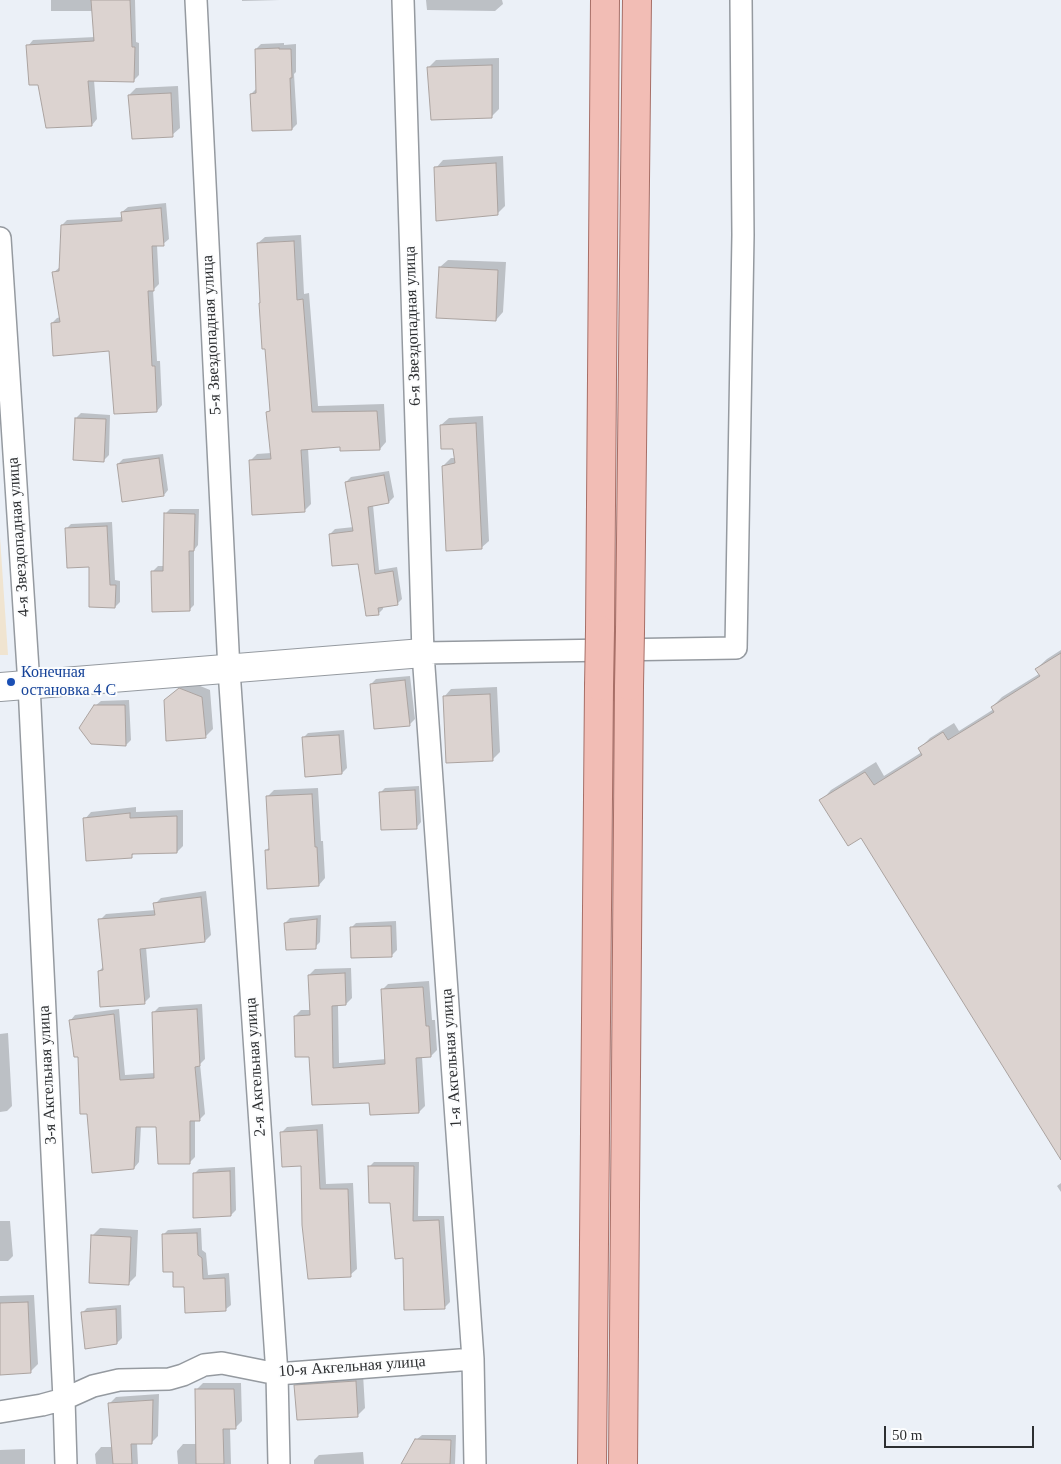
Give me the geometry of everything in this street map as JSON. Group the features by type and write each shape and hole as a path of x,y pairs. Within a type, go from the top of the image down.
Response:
{"main road":[{"path":"592,1464 605,0"},
{"path":"623,1464 637,0"}],"street":[{"name":"5-я Звездопадная улица","path":"196,0 229,670"},
{"name":"6-я Звездопадная улица","path":"403,0 423,653"},
{"path":"0,687 423,653 736,648 743,235 741,0"},
{"name":"4-я Звездопадная улица","path":"0,238 29,685"},
{"name":"1-я Акгельная улица","path":"423,653 473,1359 476,1464"},
{"name":"2-я Акгельная улица","path":"229,670 277,1374 279,1464"},
{"name":"3-я Акгельная улица","path":"29,685 66,1464"},
{"name":"10-я Акгельная улица","path":"0,1412 20,1410 64,1399 93,1386 120,1380 169,1379 204,1365 222,1363 277,1374 473,1359"}],"shaded area":[{"path":"0,537 8,655 0,655"}],"building":[{"path":"91,0 130,0 132,47 135,47 134,82 88,81 92,126 46,128 38,85 29,85 26,45 94,41"},
{"path":"255,49 291,49 292,130 252,131 250,94 256,93"},
{"path":"492,65 492,118 431,120 427,67"},
{"path":"171,93 173,137 132,139 128,95"},
{"path":"496,163 498,215 436,221 434,167"},
{"path":"161,208 164,246 152,246 154,291 148,291 152,366 155,366 157,412 114,414 109,351 53,356 51,323 60,322 52,272 59,271 61,225 122,221 121,212"},
{"path":"294,241 297,300 303,299 312,412 377,411 380,450 340,451 340,447 301,450 305,512 252,515 249,460 271,459 266,412 270,411 265,349 262,349 257,243"},
{"path":"439,267 498,270 496,321 436,318"},
{"path":"75,418 106,419 104,462 73,460"},
{"path":"476,423 482,549 446,551 442,466 455,463 453,449 441,449 440,425"},
{"path":"159,458 164,496 122,502 117,464"},
{"path":"384,475 389,503 368,507 375,574 393,571 398,605 378,608 379,615 366,616 358,564 332,566 329,534 353,531 345,482"},
{"path":"164,513 195,514 194,551 189,551 190,611 152,612 151,571 163,571"},
{"path":"107,526 110,585 116,585 115,608 89,607 89,567 67,568 65,528"},
{"path":"1061,653 1061,1160 861,838 848,846 819,800 865,772 874,785 922,755 918,748 943,732 948,740 994,712 991,707 1040,676 1035,669"},
{"path":"405,680 410,726 374,729 370,684"},
{"path":"179,688 202,697 206,738 166,741 164,700"},
{"path":"490,694 493,761 446,763 443,696"},
{"path":"94,705 125,705 126,746 91,744 79,728"},
{"path":"339,735 342,774 305,777 302,737"},
{"path":"415,790 417,829 381,830 379,792"},
{"path":"312,794 319,886 267,889 265,850 269,850 266,796"},
{"path":"130,813 130,818 177,816 177,853 132,854 132,858 86,861 83,818"},
{"path":"201,897 205,942 140,949 145,1004 100,1007 98,971 103,970 98,919 155,915 153,903"},
{"path":"317,919 316,949 286,950 284,923"},
{"path":"391,926 392,957 351,958 350,927"},
{"path":"345,973 346,1005 332,1006 333,1068 385,1064 381,989 423,987 426,1026 429,1026 431,1057 416,1058 419,1113 370,1115 369,1103 312,1105 309,1057 295,1057 294,1016 310,1015 308,975"},
{"path":"197,1009 200,1066 195,1067 200,1121 190,1121 190,1164 158,1164 156,1127 136,1127 134,1169 92,1173 87,1114 80,1114 78,1057 74,1057 69,1020 114,1014 120,1080 154,1078 152,1012"},
{"path":"317,1130 320,1189 348,1189 351,1277 308,1279 302,1225 301,1166 282,1167 280,1132"},
{"path":"368,1166 414,1166 413,1221 439,1220 445,1309 404,1310 403,1258 395,1259 390,1203 369,1203"},
{"path":"230,1171 231,1216 193,1218 193,1173"},
{"path":"197,1233 198,1255 202,1258 203,1279 225,1278 226,1311 185,1313 184,1287 173,1287 173,1272 163,1272 162,1234"},
{"path":"91,1235 131,1237 129,1285 89,1283"},
{"path":"28,1302 31,1373 0,1375 0,1303"},
{"path":"116,1309 117,1344 85,1349 81,1312"},
{"path":"356,1381 358,1417 297,1420 294,1385"},
{"path":"195,1389 234,1389 236,1429 223,1429 224,1464 196,1464"},
{"path":"153,1400 152,1444 131,1444 132,1464 113,1464 108,1403"},
{"path":"415,1439 451,1440 450,1464 401,1464"}],"place":[{"name":"Конечная остановка 4 С","path":"11,682"}]}
